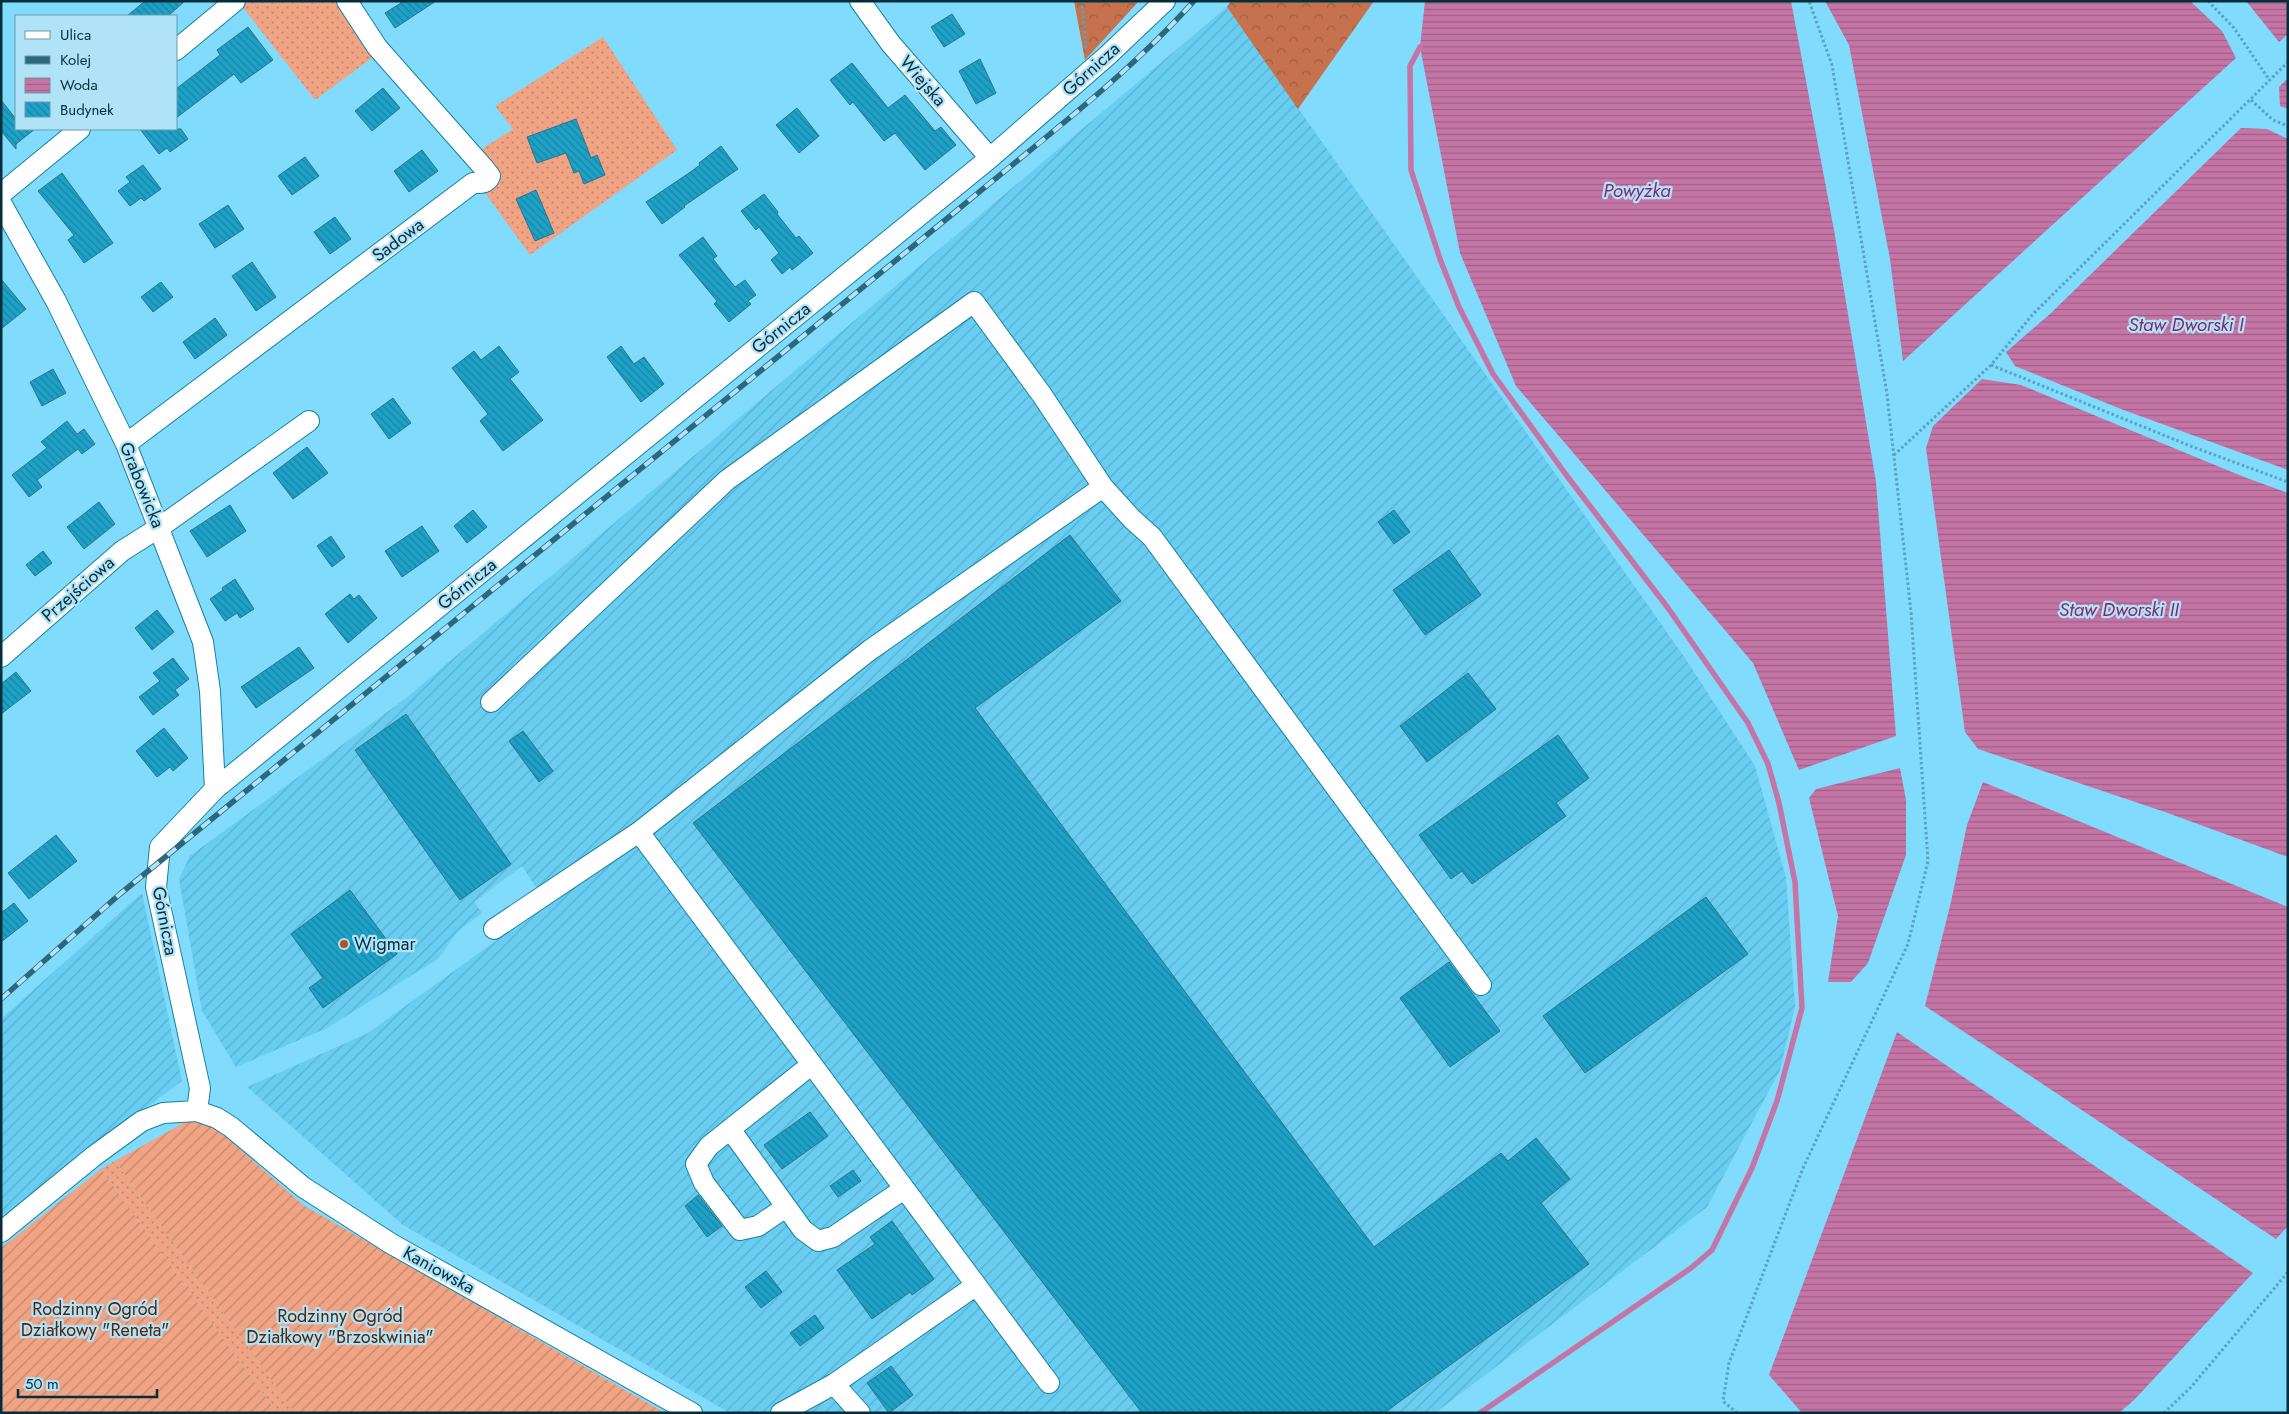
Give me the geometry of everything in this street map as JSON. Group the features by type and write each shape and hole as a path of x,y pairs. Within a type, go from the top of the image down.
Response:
{"street":[{"path":"178,48 235,1"},
{"name":"Sadowa","path":"126,444 473,183 484,182 490,176 377,47 347,1"},
{"name":"Wiejska","path":"860,1 891,44 990,158"},
{"name":"Górnicza","path":"197,1111 200,1088 156,887 160,847 215,789 990,158 1165,1"},
{"path":"1,194 79,130"},
{"name":"Grabowicka","path":"1,203 56,301 126,444 160,527 203,642 210,691 215,789"},
{"path":"490,702 727,480 974,302 1042,395 1102,487 1152,537 1481,985"},
{"name":"Przejściowa","path":"1,656 122,551 160,527 309,421"},
{"path":"494,929 639,832 870,650 1102,487"},
{"path":"639,832 1049,1383"},
{"path":"786,1208 758,1226 740,1230 704,1183 696,1164 709,1146 811,1065"},
{"path":"1,1232 94,1156 142,1121 163,1112 197,1111"},
{"name":"Kaniowska","path":"197,1111 217,1118 231,1127 303,1187 390,1243 692,1413"},
{"path":"730,1129 803,1230 818,1241 833,1237 904,1189"},
{"path":"781,1413 834,1384 976,1286"},
{"path":"834,1384 860,1413"}],"path":[{"path":"1082,1 1088,72"},
{"path":"1737,1413 1723,1401 1728,1363 1803,1168 1908,944 1928,861 1912,622 1887,394 1832,65 1809,1"},
{"path":"2208,1 2234,28 2270,81"},
{"path":"1894,455 1990,365 2033,314 2288,62"},
{"path":"2251,100 2273,120 2288,126"},
{"path":"1990,365 2193,447 2288,482"},
{"path":"2164,1413 2191,1387 2288,1272"}],"shaded area":[{"path":"1227,7 1685,658 1755,766 1786,878 1795,1006 1780,1070 1707,1207 1435,1413 730,1413 403,1225 247,1087 368,1033 547,904 522,866 474,902 482,913 458,931 438,959 325,1029 236,1067 202,1011 179,879 190,856 405,699"},
{"path":"142,893 182,1081 1,1216 1,1019"}],"green space":[{"path":"245,1 340,1 376,55 315,100 241,5"},
{"path":"1074,1 1139,1 1085,60"},
{"path":"1231,1 1374,1 1298,109 1227,7"},
{"path":"603,37 677,150 530,255 483,190 502,177 480,150 513,129 495,106"},
{"name":"Rodzinny Ogród Działkowy \"Brzoskwinia\"","path":"200,1114 303,1205 665,1413 295,1413 115,1161"},
{"path":"115,1161 295,1413 277,1413 101,1169"},
{"name":"Rodzinny Ogród Działkowy \"Reneta\"","path":"101,1169 277,1413 1,1413 1,1248"}],"water":[{"name":"Powyżka","path":"1425,1 1791,1 1834,230 1876,482 1896,736 1799,770 1753,663 1516,386 1460,253 1420,47"},
{"path":"1825,1 2190,1 2222,31 2236,58 1903,361 1890,259 1849,45"},
{"path":"2246,1 2288,1 2288,34 2279,42"},
{"path":"2288,78 2288,109 2280,106 2279,87"},
{"name":"Staw Dworski I","path":"2241,128 2267,129 2288,139 2288,470 2121,409 2015,366 2006,352 2050,314"},
{"name":"Staw Dworski II","path":"1982,379 2021,385 2244,477 2288,493 2288,857 2165,812 1978,749 1965,732 1926,448 1933,426"},
{"path":"1900,768 1906,800 1906,855 1868,963 1851,982 1828,982 1838,916 1809,798 1816,789"},
{"path":"1983,782 2288,907 2288,1226 2276,1239 1925,1006 1951,902 1967,825"},
{"path":"1897,1032 2253,1273 2134,1400 2119,1413 1802,1413 1769,1375"}],"building":[{"path":"145,1 185,1 169,15 128,15"},
{"path":"400,1 436,1 395,28 385,13 401,3"},
{"path":"952,14 965,34 944,47 931,27"},
{"path":"248,27 273,60 241,83 234,74 178,116 178,87 220,55 217,50"},
{"path":"980,59 996,93 976,104 959,71"},
{"path":"852,63 888,108 905,95 935,131 941,127 956,145 925,170 895,133 884,141 853,102 850,105 830,80"},
{"path":"383,88 400,108 372,131 355,111"},
{"path":"1,100 15,118 15,130 34,130 16,144 16,149 1,131"},
{"path":"797,108 819,136 799,153 776,125"},
{"path":"576,119 591,158 597,155 605,175 584,184 579,171 574,173 566,153 537,163 527,137"},
{"path":"181,129 188,139 170,152 167,148 159,154 141,130"},
{"path":"721,146 738,169 684,206 662,224 646,202 700,165 699,163"},
{"path":"422,150 438,171 409,192 394,171"},
{"path":"305,157 319,176 292,195 278,176"},
{"path":"143,165 161,189 144,201 141,198 130,206 118,191 130,182 126,177"},
{"path":"62,173 113,243 84,263 68,240 74,235 38,191"},
{"path":"536,190 554,233 535,241 516,199"},
{"path":"764,194 796,238 799,236 813,253 792,270 790,267 782,274 771,260 779,253 759,227 756,230 741,211"},
{"path":"228,205 244,229 215,248 199,224"},
{"path":"335,217 351,239 330,254 314,232"},
{"path":"703,237 717,256 713,259 735,287 745,280 756,295 748,301 751,304 729,322 714,304 717,301 679,255"},
{"path":"252,262 276,297 256,311 232,276"},
{"path":"1,279 26,309 1,329"},
{"path":"161,282 173,297 153,312 141,297"},
{"path":"215,318 227,335 195,359 183,342"},
{"path":"499,346 519,372 510,379 543,420 503,451 480,421 488,414 452,368 474,351 481,360"},
{"path":"621,346 634,364 644,357 664,384 641,402 607,357"},
{"path":"53,369 66,393 42,406 30,382"},
{"path":"393,398 411,423 389,439 371,414"},
{"path":"67,421 77,434 84,429 95,444 82,454 78,449 37,480 42,487 29,497 12,475 47,448 41,442"},
{"path":"307,447 328,473 293,499 273,473"},
{"path":"99,502 115,524 84,549 67,527"},
{"path":"230,505 246,531 207,557 190,531"},
{"path":"473,510 487,527 467,543 454,526"},
{"path":"1394,510 1410,532 1394,544 1378,522"},
{"path":"422,526 439,551 402,577 385,551"},
{"path":"1070,535 1121,601 975,708 1374,1247 1501,1153 1508,1161 1536,1138 1570,1179 1541,1203 1589,1264 1384,1413 1142,1413 693,823"},
{"path":"331,536 345,557 332,567 317,546"},
{"path":"1449,550 1481,595 1425,635 1393,590"},
{"path":"43,551 52,563 35,576 26,565"},
{"path":"235,579 254,609 240,618 237,613 225,621 210,599"},
{"path":"350,594 354,599 359,595 377,618 348,643 325,614"},
{"path":"157,610 174,632 152,650 135,628"},
{"path":"299,647 314,668 256,708 241,687"},
{"path":"173,658 189,679 175,690 179,695 153,715 139,697 160,681 153,673"},
{"path":"16,672 31,691 1,714 1,684"},
{"path":"1468,673 1496,709 1427,762 1400,726"},
{"path":"406,714 511,864 460,900 355,750"},
{"path":"164,728 188,758 173,771 170,767 157,777 136,751"},
{"path":"523,731 553,771 539,782 509,741"},
{"path":"1558,735 1589,778 1556,803 1566,816 1472,884 1462,871 1451,879 1419,835"},
{"path":"56,835 77,861 29,899 8,873"},
{"name":"Wigmar","path":"350,890 397,954 323,1008 309,988 323,978 291,934"},
{"path":"1706,897 1748,954 1585,1073 1543,1016"},
{"path":"14,903 28,921 1,942 1,913"},
{"path":"1449,962 1500,1031 1450,1067 1400,998"},
{"path":"810,1112 828,1136 782,1169 764,1145"},
{"path":"853,1170 861,1181 838,1197 830,1186"},
{"path":"698,1195 722,1226 707,1237 685,1206"},
{"path":"892,1221 934,1279 912,1295 910,1292 872,1319 837,1270 875,1244 870,1237"},
{"path":"766,1271 782,1292 761,1308 745,1287"},
{"path":"815,1315 824,1328 800,1346 790,1333"},
{"path":"891,1366 913,1395 889,1413 867,1383"}],"waterway":[{"path":"1420,47 1410,66 1411,170 1440,259 1459,307 1493,374 1567,476 1668,608 1748,723 1768,764 1779,803 1795,882 1802,1008 1777,1101 1752,1168 1712,1250 1691,1268 1480,1413"}],"railway":[{"path":"1,999 120,894 1078,111 1138,58 1194,1"}],"place":[{"name":"Wigmar","path":"344,944"}]}
